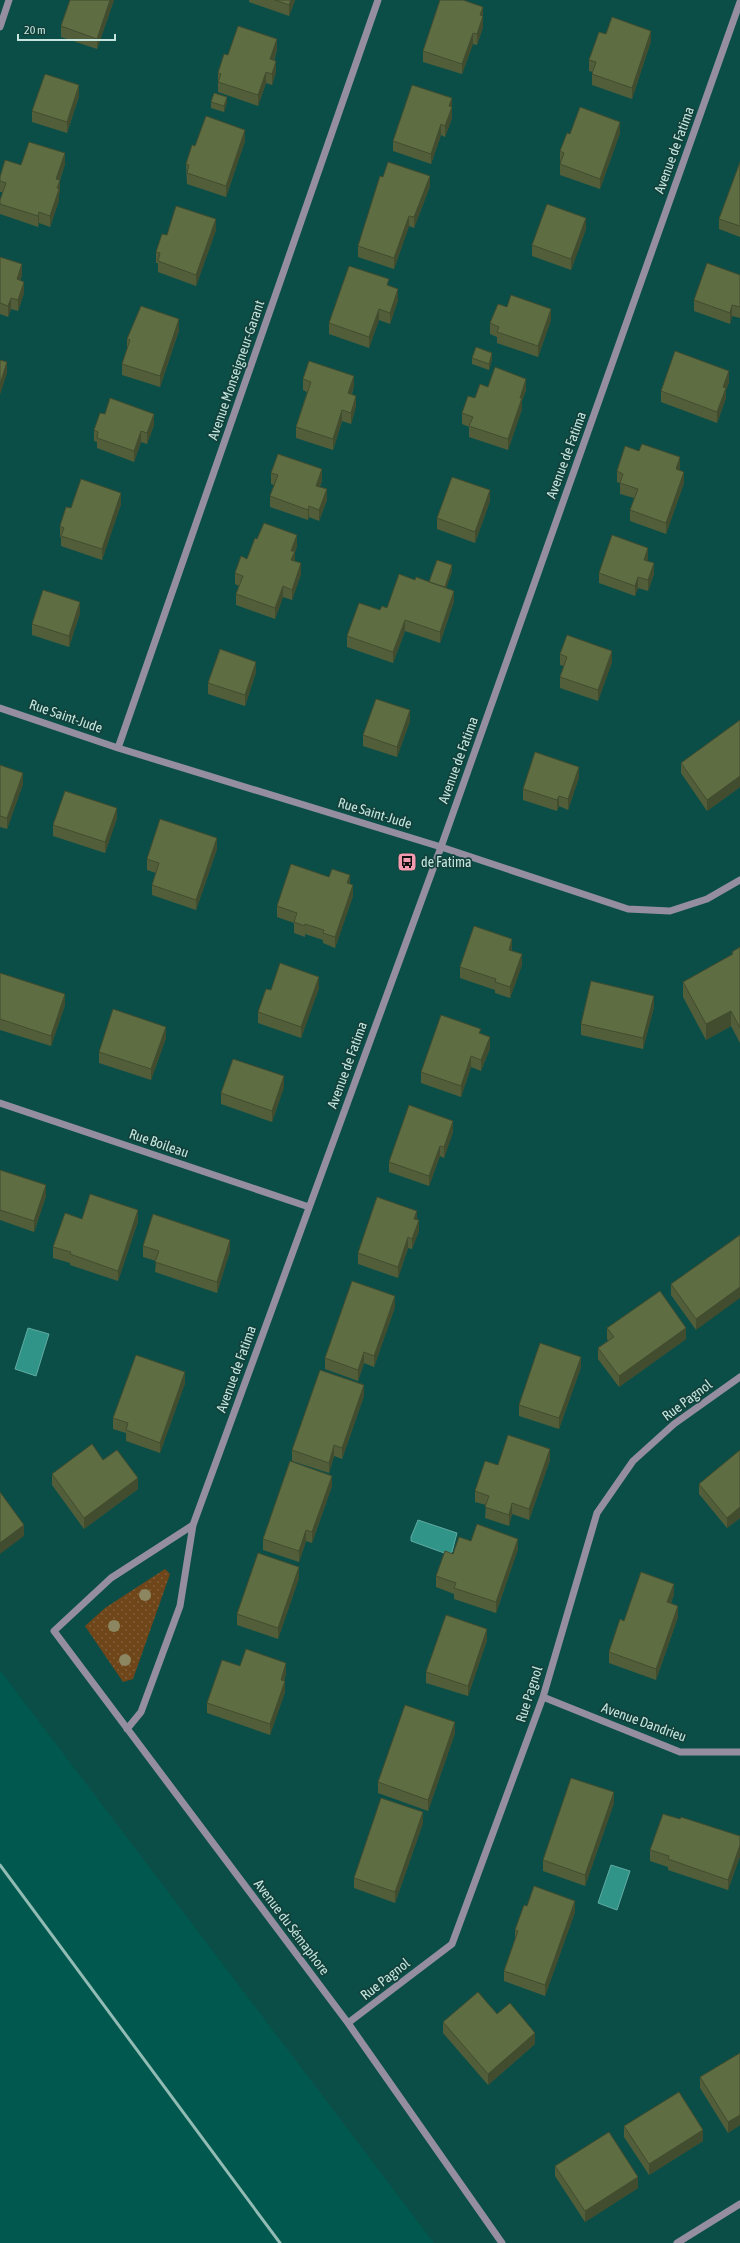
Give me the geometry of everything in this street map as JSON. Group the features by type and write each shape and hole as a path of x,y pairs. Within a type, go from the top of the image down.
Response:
{"street":[{"path":"0,27 9,0"},
{"name":"Avenue Monseigneur-Garant","path":"118,748 378,0"},
{"name":"Avenue de Fatima","path":"127,1729 141,1712 180,1606 193,1525 441,847 740,2"},
{"name":"Rue Saint-Jude","path":"0,708 118,748 441,847 628,909 670,911 707,899 740,880"},
{"name":"Rue Boileau","path":"0,1103 309,1207"},
{"name":"Rue Pagnol","path":"348,2024 452,1944 543,1697 597,1513 633,1461 674,1424 740,1377"},
{"name":"Avenue du Sémaphore","path":"193,1525 111,1578 54,1631 348,2024 502,2243"},
{"name":"Avenue Dandrieu","path":"543,1697 680,1752 740,1752"},
{"path":"677,2243 740,2204"}],"shaded area":[{"path":"28,1328 49,1334 36,1376 15,1369"},
{"path":"418,1520 457,1533 452,1552 447,1554 411,1541 411,1537"},
{"path":"165,1569 170,1574 133,1679 123,1682 85,1626 105,1608"},
{"path":"0,1670 434,2243 0,2243"},
{"path":"611,1865 630,1871 617,1910 598,1903"}],"building":[{"path":"70,0 110,0 97,39 61,26"},
{"path":"275,0 291,0 289,5"},
{"path":"440,0 463,0 483,7 480,15 483,16 477,34 473,33 462,64 423,51"},
{"path":"612,17 651,31 632,88 592,74 596,62 589,60 599,32 606,34"},
{"path":"238,26 277,39 270,59 276,61 272,74 266,72 258,95 218,82 221,74 218,73 224,54 228,55"},
{"path":"45,74 79,85 67,122 32,111"},
{"path":"412,85 452,98 449,106 452,107 445,126 441,124 431,154 393,141"},
{"path":"214,93 227,97 224,106 211,102"},
{"path":"580,107 620,122 600,179 560,164 564,153 560,151 567,133 570,134"},
{"path":"206,116 245,130 226,186 187,173 189,165 186,164 192,145 195,146"},
{"path":"29,142 65,153 56,179 60,180 57,188 59,189 50,216 39,212 38,216 0,204 6,183 0,181 5,160 21,165"},
{"path":"388,162 430,176 414,217 409,216 394,258 358,246 380,176 383,177"},
{"path":"740,162 740,226 719,219"},
{"path":"547,204 586,218 571,259 532,245"},
{"path":"176,206 216,219 196,275 158,261 160,253 156,252 162,234 167,235"},
{"path":"0,257 22,264 17,279 24,282 18,300 11,298 8,306 0,303"},
{"path":"707,263 740,275 740,307 732,305 730,313 694,300"},
{"path":"349,266 389,279 387,285 398,289 390,313 379,309 369,337 329,323"},
{"path":"511,295 551,309 538,346 497,332 499,327 490,323 498,304 507,307"},
{"path":"141,306 179,319 160,376 122,364 130,340 127,339"},
{"path":"476,347 492,353 489,364 472,358"},
{"path":"675,351 729,371 723,387 726,388 717,412 661,391"},
{"path":"0,360 7,362 0,384"},
{"path":"309,361 354,376 348,393 356,396 351,413 342,410 333,439 296,427 311,382 303,379"},
{"path":"495,367 526,379 520,398 522,398 508,439 469,426 473,417 462,413 468,396 475,398 480,384 488,387"},
{"path":"110,398 154,414 147,433 141,431 134,451 97,438 98,432 94,430 100,413 105,414"},
{"path":"642,444 680,457 676,469 684,472 666,523 630,510 638,489 620,483 623,474 617,471 625,446 639,451"},
{"path":"278,454 322,469 316,486 327,489 319,510 309,506 308,510 270,496 278,475 271,473"},
{"path":"452,477 490,490 475,532 437,518"},
{"path":"81,479 121,493 102,549 61,536 64,528 60,526 66,507 71,508"},
{"path":"264,523 297,535 291,551 295,551 291,560 301,563 292,590 283,586 275,608 236,594 243,576 235,573 241,556 247,559 255,538 257,539"},
{"path":"612,535 648,548 644,560 654,563 648,580 638,577 635,586 599,573"},
{"path":"437,560 452,565 445,587 429,582"},
{"path":"399,574 415,580 416,577 454,591 440,632 405,620 393,652 347,636 359,603 380,610 382,606 387,608"},
{"path":"43,590 80,602 69,636 32,624"},
{"path":"567,635 612,651 598,690 560,677 567,657 560,654"},
{"path":"220,649 256,662 245,695 208,683"},
{"path":"376,699 410,710 397,747 363,735"},
{"path":"740,720 740,776 707,800 681,763"},
{"path":"535,752 579,767 568,799 559,796 557,800 523,789"},
{"path":"0,765 23,773 7,818 0,816"},
{"path":"65,791 117,808 105,842 53,825"},
{"path":"160,819 217,838 196,900 152,885 159,863 147,859"},
{"path":"291,864 329,877 332,869 350,875 347,883 353,885 335,937 323,933 324,930 294,922 297,913 277,906"},
{"path":"474,926 512,939 509,950 522,954 510,987 495,982 496,979 460,967"},
{"path":"740,947 740,1028 731,1011 706,1024 683,982 733,954 732,952"},
{"path":"280,963 319,977 301,1027 258,1012 266,989 271,990"},
{"path":"0,973 65,994 51,1036 0,1019"},
{"path":"591,981 654,996 643,1038 581,1024"},
{"path":"113,1009 166,1027 151,1069 99,1052"},
{"path":"441,1015 481,1029 479,1033 490,1037 481,1060 471,1056 461,1086 421,1072"},
{"path":"233,1059 284,1076 272,1111 221,1093"},
{"path":"409,1105 453,1121 444,1147 440,1146 429,1176 389,1162"},
{"path":"0,1170 46,1185 34,1221 0,1210"},
{"path":"90,1194 138,1210 118,1271 70,1254 71,1252 53,1247 65,1213 82,1219"},
{"path":"377,1197 417,1211 414,1219 419,1220 412,1239 408,1237 398,1267 358,1253"},
{"path":"153,1214 230,1240 217,1282 155,1262 159,1251 143,1246"},
{"path":"740,1235 740,1287 696,1319 671,1284"},
{"path":"352,1281 395,1296 374,1356 364,1352 358,1370 325,1358"},
{"path":"660,1291 686,1328 619,1376 598,1348 614,1337 607,1328"},
{"path":"540,1343 581,1357 559,1418 519,1405"},
{"path":"136,1355 185,1372 160,1443 126,1430 128,1423 113,1418"},
{"path":"320,1370 364,1385 342,1448 334,1445 329,1463 292,1450"},
{"path":"508,1435 550,1449 529,1509 512,1503 509,1515 485,1507 489,1496 475,1491 485,1461 498,1465"},
{"path":"92,1444 103,1460 117,1450 138,1478 84,1518 52,1474"},
{"path":"740,1450 740,1507 727,1518 699,1484"},
{"path":"290,1461 332,1476 312,1532 306,1530 299,1551 263,1539"},
{"path":"0,1492 24,1525 0,1543"},
{"path":"477,1524 518,1539 496,1602 454,1588 456,1583 436,1576 445,1551 453,1554 459,1537 471,1541"},
{"path":"258,1553 299,1567 278,1628 237,1614"},
{"path":"641,1572 674,1584 667,1602 678,1606 656,1669 609,1652 620,1619 624,1621"},
{"path":"446,1615 487,1629 468,1686 426,1672"},
{"path":"246,1649 286,1663 281,1680 285,1681 270,1724 207,1703 222,1660 240,1666"},
{"path":"405,1705 455,1722 428,1800 378,1782"},
{"path":"571,1778 614,1792 585,1875 543,1860"},
{"path":"381,1798 423,1812 395,1892 354,1878"},
{"path":"663,1814 680,1819 681,1817 740,1836 740,1845 728,1880 668,1859 669,1856 650,1850"},
{"path":"534,1886 575,1901 545,1985 504,1971 518,1931 515,1930 524,1905 527,1906"},
{"path":"478,1992 497,2014 510,2003 535,2033 488,2074 443,2022"},
{"path":"740,2053 740,2115 728,2122 700,2077"},
{"path":"679,2092 703,2130 649,2164 624,2126"},
{"path":"609,2132 638,2177 585,2211 555,2166"}],"railway":[{"path":"0,1865 280,2243"}],"place":[{"name":"de Fatima","path":"407,862"}]}
